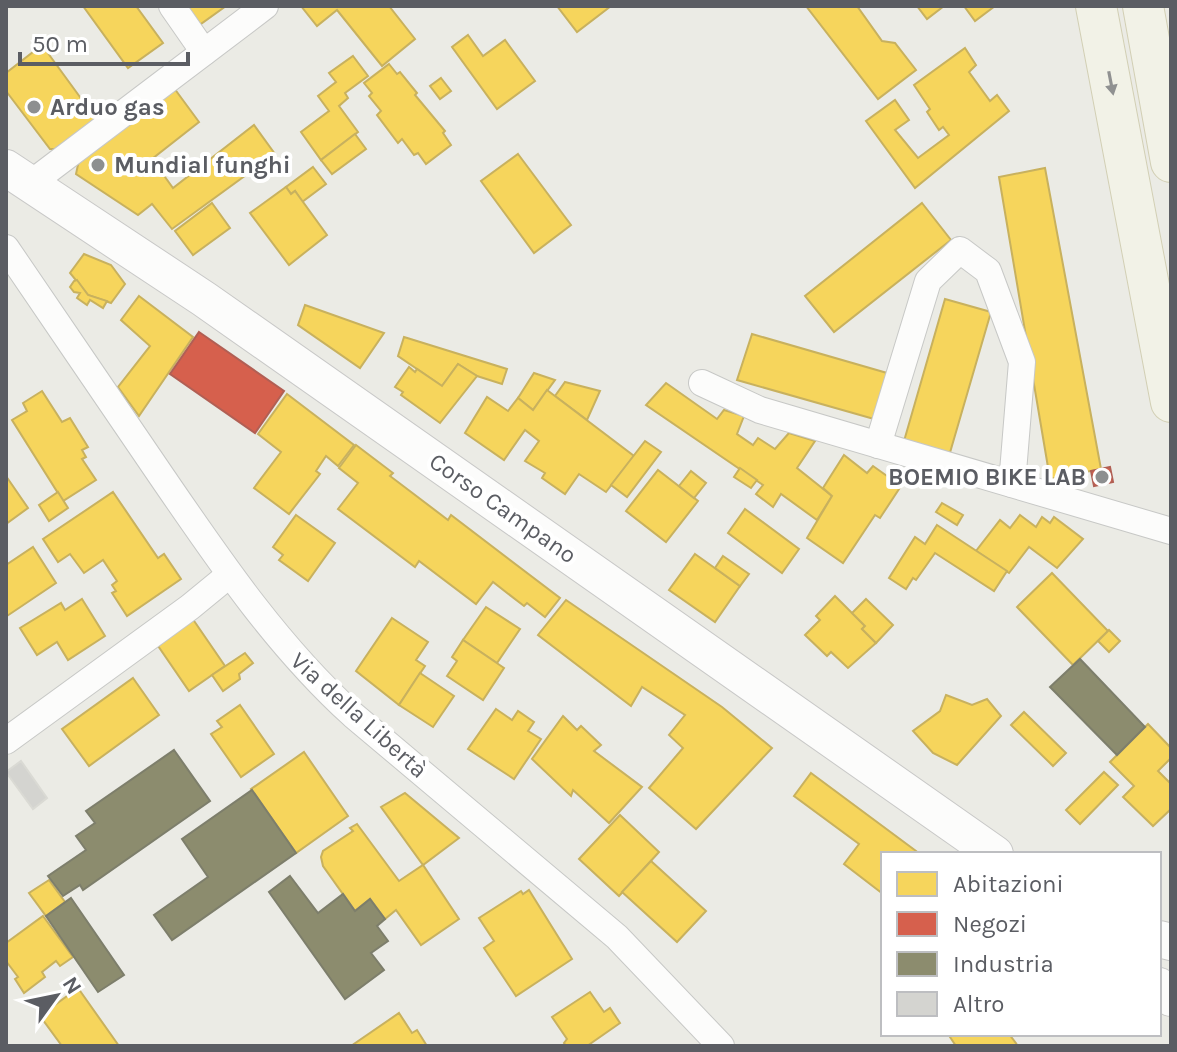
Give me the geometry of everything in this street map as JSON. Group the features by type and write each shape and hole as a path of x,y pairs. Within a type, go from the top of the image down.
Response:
{"main road":[{"path":"1096,6 1171,402"},
{"path":"1143,6 1171,162"},
{"name":"Corso Campano","path":"18,176 204,299 992,852"}],"street":[{"path":"172,6 204,52"},
{"path":"18,176 204,52 265,6"},
{"name":"Via della Libertà","path":"6,248 229,575 285,647 321,685 617,937 721,1046"},
{"path":"878,445 928,281 960,250 988,271 1022,362 1012,484"},
{"path":"702,383 760,410 1171,531"},
{"path":"6,741 229,575"}],"building: Abitazioni":[{"path":"83,6 136,6 163,43 128,68"},
{"path":"183,6 226,6 198,26"},
{"path":"301,6 389,6 415,39 382,66 337,10 317,26"},
{"path":"557,6 611,6 577,32"},
{"path":"806,6 857,6 882,41 895,43 916,70 878,99"},
{"path":"917,6 944,6 927,19"},
{"path":"964,6 995,6 975,21"},
{"path":"468,35 483,56 505,40 535,81 497,109 452,47"},
{"path":"42,45 96,119 55,149 50,149 6,91 6,73"},
{"path":"965,48 976,65 969,72 990,101 997,95 1009,111 915,188 866,121 895,100 909,120 895,130 918,158 949,135 943,127 939,130 914,85"},
{"path":"353,56 368,76 345,93 348,98 339,106 358,132 321,160 301,132 329,111 318,96 336,82 329,73"},
{"path":"389,64 417,93 415,95 445,131 443,133 451,145 426,164 418,153 414,155 402,139 398,143 377,115 381,111 369,96 372,93 364,83"},
{"path":"441,78 451,91 440,99 430,86"},
{"path":"174,88 199,122 152,159 173,188 254,125 275,154 172,229 152,204 138,215 76,174 79,160"},
{"path":"355,134 366,149 332,174 321,160"},
{"path":"518,154 571,225 534,253 481,181"},
{"path":"313,167 326,184 302,202 295,191 291,194 286,187"},
{"path":"1045,168 1101,469 1050,479 999,177"},
{"path":"286,187 291,194 295,191 327,235 289,265 250,213"},
{"path":"212,203 230,228 193,255 175,231"},
{"path":"922,203 951,240 834,332 805,296"},
{"path":"84,254 111,265 125,284 111,303 88,295 70,273"},
{"path":"77,280 88,295 107,301 103,308 90,300 87,305 77,298 80,293 70,287"},
{"path":"139,296 193,337 139,416 118,387 150,346 121,320"},
{"path":"945,299 991,312 949,456 904,441"},
{"path":"305,305 384,333 360,368 298,325"},
{"path":"752,334 894,375 881,421 737,380"},
{"path":"404,337 507,369 502,384 477,376 458,364 442,386 398,356"},
{"path":"458,364 477,376 440,423 401,395 403,392 395,387 409,367 442,386"},
{"path":"534,373 555,380 533,410 518,398"},
{"path":"565,382 600,391 587,420 555,396"},
{"path":"666,383 717,419 724,410 744,416 737,434 753,445 758,438 775,449 789,433 815,441 797,468 832,496 817,520 781,494 773,507 756,494 763,485 646,405"},
{"path":"547,390 634,456 606,492 579,474 565,494 542,478 545,473 525,461 539,441 525,430 504,460 465,433 487,397 508,411 518,398 533,410"},
{"path":"42,391 62,422 70,418 88,447 82,450 86,457 82,459 96,480 63,501 12,420 27,411 23,403"},
{"path":"287,394 354,445 338,466 326,456 316,471 320,474 289,514 254,488 281,452 258,434"},
{"path":"645,441 661,452 627,497 611,485"},
{"path":"356,445 393,473 390,476 448,520 451,515 560,598 545,617 527,603 524,606 493,582 476,604 419,561 415,567 338,509 358,483 339,468"},
{"path":"844,455 867,473 873,466 901,486 880,518 875,515 843,563 807,538 832,496 823,488"},
{"path":"740,468 757,480 751,488 734,477"},
{"path":"658,470 698,501 666,542 626,511"},
{"path":"691,471 706,483 694,498 679,486"},
{"path":"6,476 28,508 6,524"},
{"path":"58,492 68,508 49,521 39,505"},
{"path":"113,492 158,558 164,554 181,579 127,616 112,593 116,591 112,585 117,581 103,560 84,573 70,554 58,562 43,539"},
{"path":"942,503 963,515 957,525 936,512"},
{"path":"745,509 799,549 782,573 728,533"},
{"path":"296,515 335,543 308,581 279,560 283,555 273,547"},
{"path":"1020,515 1036,527 1042,517 1050,523 1054,517 1083,539 1057,568 1029,547 1009,573 976,551 1000,520 1010,528"},
{"path":"937,525 1007,571 994,591 935,553 906,589 889,578 915,537 925,544"},
{"path":"33,547 56,583 7,616 6,565"},
{"path":"695,554 740,586 715,622 669,590"},
{"path":"723,556 749,574 740,586 715,568"},
{"path":"1052,573 1108,631 1073,665 1017,607"},
{"path":"835,596 865,626 862,629 876,643 848,668 831,652 827,656 805,635 820,620 816,616"},
{"path":"82,599 105,636 68,660 57,642 37,655 20,628 61,603 65,610"},
{"path":"866,599 893,625 876,643 852,613"},
{"path":"566,600 722,707 772,748 696,829 649,788 683,748 669,735 685,715 642,687 631,706 538,635"},
{"path":"486,607 520,629 497,663 463,640"},
{"path":"190,615 225,666 189,691 154,640"},
{"path":"392,618 428,642 416,660 425,666 399,705 356,671"},
{"path":"1109,630 1120,641 1109,652 1098,641"},
{"path":"463,640 504,668 483,700 447,676 457,661 452,657"},
{"path":"245,653 253,663 239,674 240,679 223,691 212,675"},
{"path":"420,673 454,696 433,727 399,705"},
{"path":"133,678 159,715 89,766 62,729"},
{"path":"946,695 972,705 987,699 1001,716 957,765 933,753 913,731 940,711"},
{"path":"240,705 274,754 241,777 211,734 222,727 217,721"},
{"path":"496,709 512,720 518,711 534,722 528,731 541,739 514,779 468,749"},
{"path":"1024,712 1066,753 1053,766 1011,725"},
{"path":"563,716 577,730 581,726 601,745 594,751 642,787 609,823 573,790 571,796 532,759"},
{"path":"1148,724 1171,748 1171,758 1158,771 1171,784 1171,809 1153,826 1123,797 1134,786 1110,762"},
{"path":"304,752 348,816 296,853 251,789"},
{"path":"1104,772 1118,785 1080,824 1066,810"},
{"path":"811,773 916,851 881,852 881,892 844,864 859,844 794,796"},
{"path":"405,793 459,838 423,865 381,807"},
{"path":"620,815 659,852 619,896 579,859"},
{"path":"357,824 399,881 423,865 459,919 421,945 396,910 385,919 370,899 355,911 323,866 321,857 323,851 353,831 350,828"},
{"path":"651,861 706,911 677,942 622,892"},
{"path":"49,880 65,902 46,916 29,893"},
{"path":"529,890 572,959 516,996 484,948 494,941 479,918 521,891 523,894"},
{"path":"43,916 73,957 60,966 56,961 42,972 45,977 24,993 15,979 18,977 6,961 6,943"},
{"path":"78,988 119,1046 62,1046 40,1016"},
{"path":"590,992 604,1012 610,1008 620,1023 587,1046 566,1046 564,1043 567,1039 552,1017"},
{"path":"399,1013 412,1033 417,1030 427,1046 351,1046"},
{"path":"949,1036 1010,1036 1018,1046 956,1046"}],"building: Negozi":[{"path":"199,332 284,391 255,433 170,374"},
{"name":"BOEMIO BIKE LAB","path":"1110,467 1113,482 1094,486 1091,471"}],"building: Industria":[{"path":"1080,659 1145,727 1117,755 1050,687"},
{"path":"174,750 210,801 83,890 80,885 63,896 48,876 86,850 76,836 95,823 86,811"},
{"path":"252,790 296,853 172,940 154,915 208,877 182,839"},
{"path":"290,876 318,913 343,894 355,911 370,899 385,919 377,926 388,941 371,953 384,970 345,999 269,892"},
{"path":"71,898 124,975 98,992 46,916"}],"building: Altro":[{"path":"21,761 47,798 33,809 6,772"}],"place":[{"name":"Arduo gas","path":"34,107"},
{"name":"Mundial funghi","path":"98,165"},
{"name":"BOEMIO BIKE LAB","path":"1102,477"}]}
